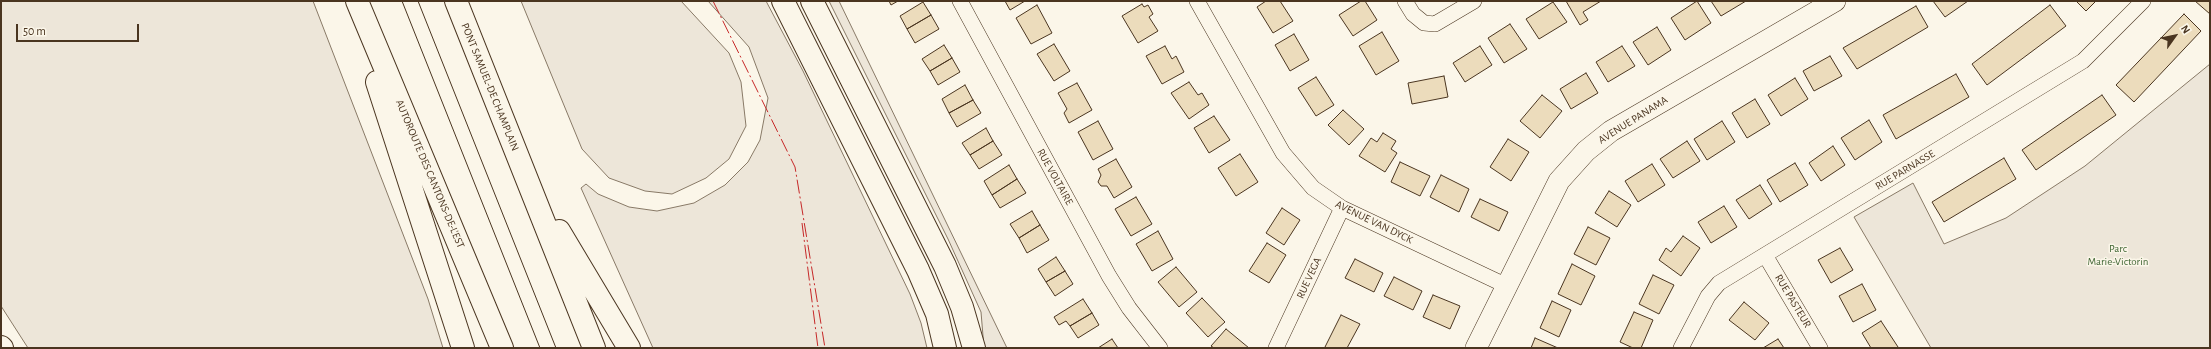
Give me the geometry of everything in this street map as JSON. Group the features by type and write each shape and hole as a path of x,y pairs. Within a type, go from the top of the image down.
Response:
{"highway":[{"path":"351,1 463,348"},
{"name":"AUTOROUTE DES CANTONS-DE-L'EST","path":"357,1 502,348"},
{"name":"PONT SAMUEL-DE CHAMPLAIN","path":"456,1 524,173"},
{"path":"783,1 918,270 937,314 945,348"},
{"path":"812,1 942,259 962,307 974,348"},
{"path":"524,173 594,348"},
{"path":"524,173 629,348"}],"street":[{"name":"RUE VOLTAIRE","path":"960,1 1109,276 1129,308 1160,348"},
{"name":"AVENUE VAN DYCK","path":"1197,1 1283,153 1313,188 1342,208 1507,286"},
{"path":"1405,1 1413,14 1424,23 1435,24 1474,1"},
{"name":"AVENUE PANAMA","path":"1476,348 1559,181 1586,151 1612,131 1835,1"},
{"name":"RUE PARNASSE","path":"1681,348 1708,296 1719,283 2084,61 2143,1"},
{"name":"RUE VEGA","path":"1276,348 1342,208"},
{"name":"RUE PASTEUR","path":"1765,255 1820,348"}],"green space":[{"path":"1,1 313,1 428,299 443,348 28,348 1,306"},
{"path":"521,1 681,1 729,53 741,82 746,126 729,159 706,178 672,194 645,191 609,178 582,149"},
{"path":"708,1 766,1 803,71 910,294 921,323 927,348 653,348 581,188 586,184 598,194 629,207 657,211 694,203 725,185 748,162 760,140 768,98 749,47"},
{"path":"829,1 839,1 1007,348 984,348 981,312 948,239"},
{"name":"Parc Marie-Victorin","path":"2210,64 2210,348 1931,348 1854,217 1913,183 1944,244 2006,218 2085,166"}],"building":[{"path":"889,1 898,1 891,5"},
{"path":"1005,1 1025,1 1010,10"},
{"path":"1266,1 1280,1 1293,21 1273,33 1257,7"},
{"path":"1361,1 1365,1 1377,20 1353,36 1339,15"},
{"path":"1566,1 1601,1 1583,12 1588,20 1580,25"},
{"path":"1697,1 1711,23 1685,40 1671,18"},
{"path":"1711,1 1746,1 1721,16"},
{"path":"1933,1 1968,1 1945,17"},
{"path":"2076,1 2096,1 2086,11"},
{"path":"2195,1 2210,1 2210,14"},
{"path":"923,2 931,15 907,29 900,16"},
{"path":"1553,2 1567,22 1539,39 1526,19"},
{"path":"1142,4 1144,7 1148,5 1153,14 1149,17 1158,31 1138,43 1122,16"},
{"path":"1037,5 1052,33 1031,44 1016,18"},
{"path":"2050,5 2066,26 1987,85 1972,64"},
{"path":"1916,6 1928,27 1857,69 1843,48"},
{"path":"2184,14 2201,31 2134,102 2116,85"},
{"path":"931,15 939,29 915,43 907,29"},
{"path":"1510,24 1527,49 1504,63 1488,38"},
{"path":"1657,27 1671,50 1648,65 1633,42"},
{"path":"1382,32 1399,61 1376,75 1359,46"},
{"path":"1294,34 1309,60 1290,71 1275,45"},
{"path":"1054,44 1070,71 1054,81 1037,54"},
{"path":"944,45 952,58 930,71 922,59"},
{"path":"1165,46 1172,59 1176,56 1184,72 1162,84 1146,56"},
{"path":"1480,46 1492,65 1465,82 1453,63"},
{"path":"1622,46 1635,66 1608,82 1596,62"},
{"path":"1830,56 1842,76 1814,91 1803,71"},
{"path":"952,58 960,72 938,85 930,71"},
{"path":"1586,73 1598,93 1571,109 1560,89"},
{"path":"1956,74 1969,97 1896,139 1883,115"},
{"path":"1444,76 1448,97 1412,104 1408,83"},
{"path":"1316,77 1334,105 1316,116 1298,88"},
{"path":"1795,78 1808,99 1781,116 1768,95"},
{"path":"1189,82 1198,95 1202,93 1209,105 1189,119 1171,93"},
{"path":"1077,83 1092,110 1069,123 1064,113 1067,109 1058,93"},
{"path":"965,85 973,100 949,113 942,99"},
{"path":"1542,95 1562,111 1540,138 1520,121"},
{"path":"2102,95 2116,115 2036,170 2022,150"},
{"path":"1755,99 1770,124 1747,138 1732,113"},
{"path":"973,100 981,113 957,127 949,113"},
{"path":"1343,110 1364,129 1349,145 1328,125"},
{"path":"1214,116 1230,140 1209,153 1194,128"},
{"path":"1869,120 1882,142 1855,160 1841,138"},
{"path":"1098,121 1113,149 1093,160 1078,132"},
{"path":"1722,121 1735,142 1707,160 1694,139"},
{"path":"986,128 993,141 970,155 962,143"},
{"path":"1383,133 1396,141 1391,149 1397,153 1385,172 1359,156 1371,138 1377,142"},
{"path":"1508,139 1529,152 1511,181 1490,167"},
{"path":"993,141 1002,155 979,169 970,155"},
{"path":"1687,141 1700,161 1673,178 1660,159"},
{"path":"1833,146 1845,165 1821,181 1809,163"},
{"path":"1240,154 1258,182 1236,196 1218,168"},
{"path":"2004,158 2016,179 1944,222 1932,202"},
{"path":"1116,159 1132,187 1114,198 1107,186 1101,186 1098,182 1101,175 1098,169"},
{"path":"1400,162 1430,176 1420,196 1391,182"},
{"path":"1795,163 1808,185 1780,202 1767,180"},
{"path":"1652,164 1665,185 1638,202 1625,181"},
{"path":"1009,165 1017,179 992,195 984,181"},
{"path":"1441,175 1469,189 1459,212 1430,197"},
{"path":"1017,179 1026,193 1000,208 992,195"},
{"path":"1760,185 1772,204 1749,219 1736,200"},
{"path":"1609,191 1631,205 1617,227 1595,213"},
{"path":"1136,197 1152,224 1131,236 1115,209"},
{"path":"1480,199 1508,212 1499,231 1471,217"},
{"path":"1724,206 1737,227 1711,243 1698,222"},
{"path":"1282,208 1300,220 1284,245 1266,233"},
{"path":"1032,211 1040,225 1019,238 1010,224"},
{"path":"1040,225 1049,240 1027,253 1019,238"},
{"path":"1588,227 1610,238 1596,265 1574,254"},
{"path":"1158,231 1173,259 1152,271 1136,244"},
{"path":"1683,236 1700,248 1681,276 1659,260 1666,248 1671,252"},
{"path":"1267,243 1286,255 1269,283 1249,271"},
{"path":"1840,248 1853,270 1831,283 1818,260"},
{"path":"1056,257 1065,271 1046,282 1038,269"},
{"path":"1355,259 1383,273 1374,292 1345,278"},
{"path":"1572,264 1595,276 1581,305 1558,294"},
{"path":"1176,267 1197,292 1179,307 1158,282"},
{"path":"1065,271 1073,284 1055,296 1046,282"},
{"path":"1653,275 1674,285 1659,314 1639,304"},
{"path":"1394,277 1422,291 1413,310 1384,296"},
{"path":"1862,284 1876,310 1853,322 1839,296"},
{"path":"1433,295 1460,306 1450,329 1423,317"},
{"path":"1202,298 1225,322 1208,337 1186,313"},
{"path":"1083,299 1092,313 1070,326 1066,321 1059,325 1054,317"},
{"path":"1552,301 1571,310 1559,337 1540,328"},
{"path":"1744,302 1769,323 1755,340 1729,320"},
{"path":"1634,312 1653,320 1641,348 1633,348 1620,342"},
{"path":"1092,313 1099,325 1078,338 1070,326"},
{"path":"1341,315 1360,324 1347,348 1327,348 1325,347"},
{"path":"1881,321 1898,347 1897,348 1871,348 1862,333"},
{"path":"1226,329 1249,348 1214,348 1211,346"},
{"path":"1535,338 1558,348 1531,348"},
{"path":"1112,339 1118,348 1098,348"},
{"path":"1778,339 1784,348 1763,348"}],"tram line":[{"path":"402,1 540,348"},
{"path":"418,1 556,348"}],"power":[{"path":"713,1 795,167 825,348"},
{"path":"802,223 818,348"}]}
